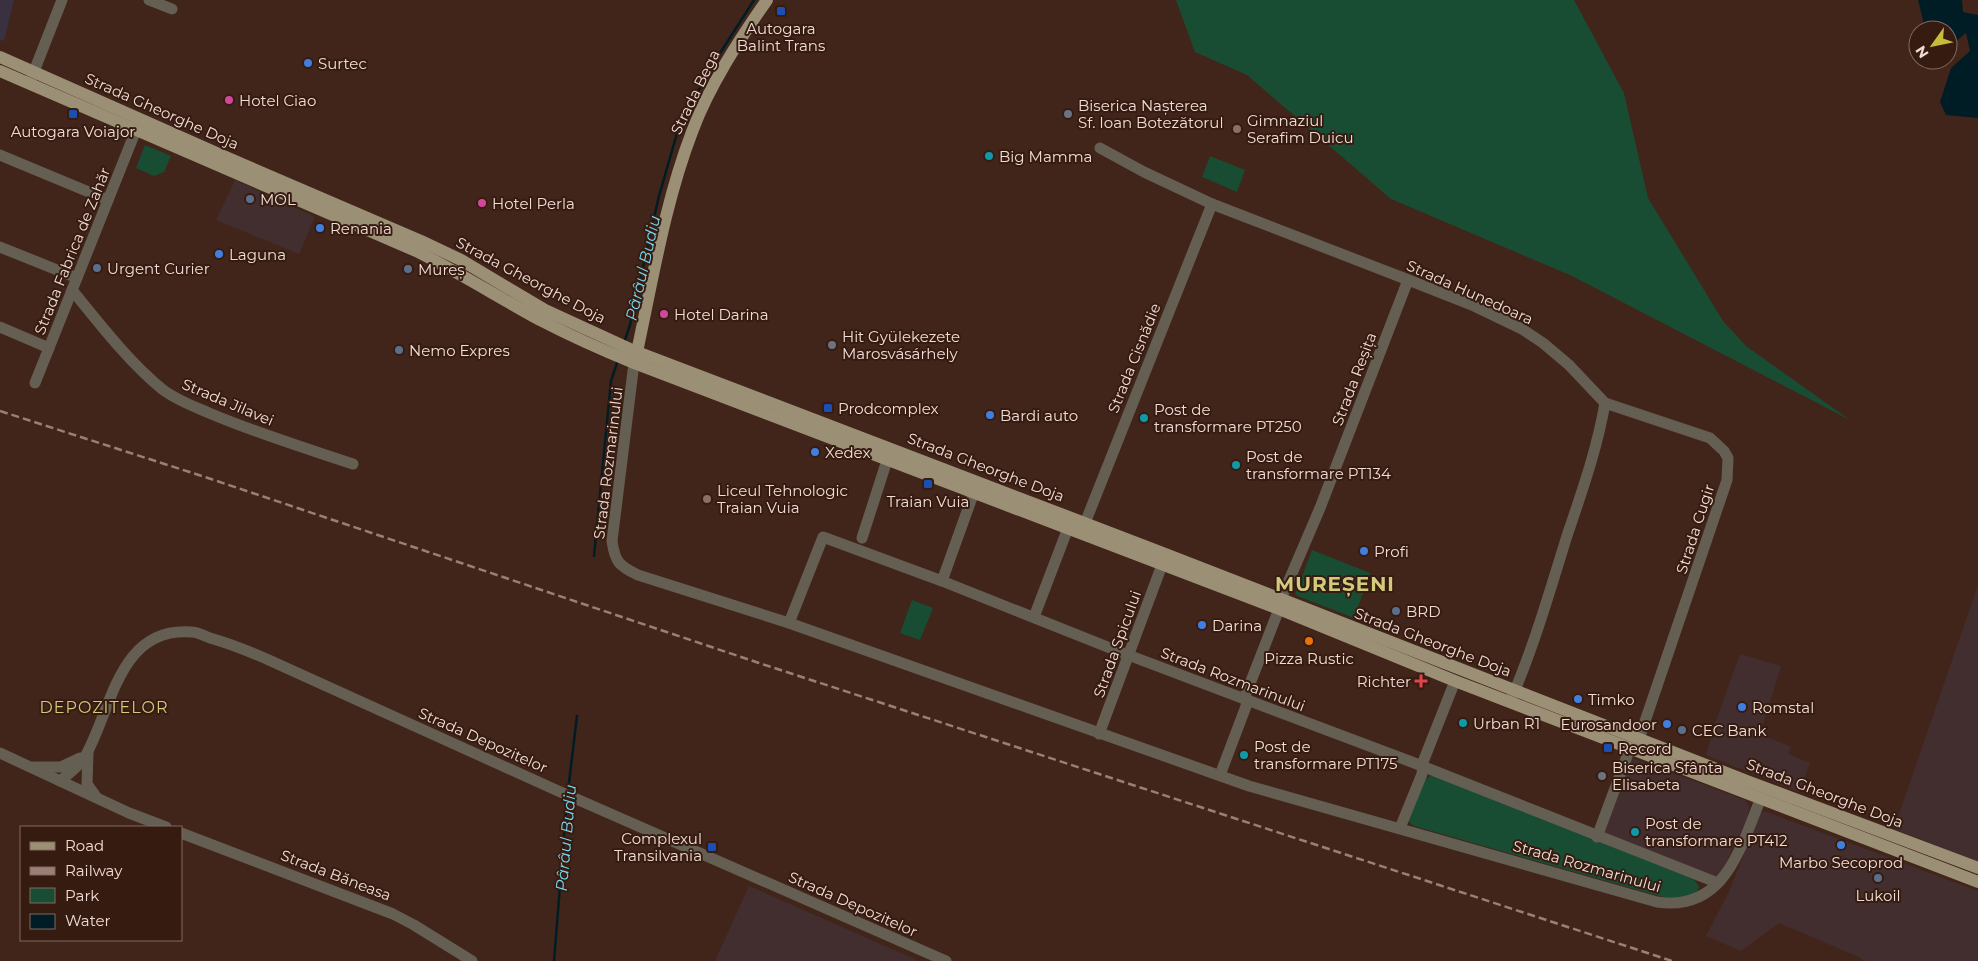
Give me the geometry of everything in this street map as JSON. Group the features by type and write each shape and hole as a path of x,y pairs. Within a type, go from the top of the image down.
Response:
{"main road":[{"name":"Strada Bega","path":"633,357 671,199 691,134 726,62 766,0"},
{"name":"Strada Gheorghe Doja","path":"0,57 32,77 136,130 416,251 454,270 540,320 889,453 1085,523 1280,604 1634,743 1978,868"},
{"name":"Strada Gheorghe Doja","path":"0,72 32,77 221,155 421,241 460,260 615,349"},
{"name":"Strada Gheorghe Doja","path":"889,453 974,492 1162,565 1280,604 1455,681 1512,696"},
{"name":"Strada Gheorghe Doja","path":"1634,743 1761,798 1978,882"}],"street":[{"path":"32,77 62,0"},
{"path":"149,0 172,9"},
{"name":"Strada Fabrica de Zahăr","path":"35,383 136,130"},
{"name":"Strada Hunedoara","path":"1100,148 1144,172 1212,204 1474,306 1522,329 1543,343 1569,365 1605,403"},
{"path":"0,155 108,200"},
{"name":"Strada Cisnădie","path":"1085,523 1212,204"},
{"path":"0,247 77,278"},
{"name":"Strada Reșița","path":"1220,775 1280,604 1320,508 1408,280"},
{"name":"Strada Jilavei","path":"72,290 143,372 163,389 183,402 229,422 353,464"},
{"path":"0,327 49,348"},
{"name":"Strada Rozmarinului","path":"633,357 612,540 614,557 623,568 638,575 789,623 1249,786 1656,902 1683,903 1695,900 1718,883 1736,858 1761,798"},
{"path":"1512,696 1548,598 1599,435 1605,403"},
{"name":"Strada Cugir","path":"1597,837 1634,743 1727,480 1728,458 1724,451 1710,438 1605,403"},
{"path":"862,538 889,453"},
{"path":"942,581 974,492"},
{"path":"1034,617 1068,528"},
{"name":"Strada Rozmarinului","path":"789,623 823,538 942,581 1129,655 1422,766 1597,837 1718,883"},
{"name":"Strada Spicului","path":"1099,734 1162,565"},
{"name":"Strada Depozitelor","path":"60,782 88,753 119,678 132,656 150,641 162,636 193,632 234,645 271,661 575,798 946,961"},
{"path":"1400,828 1422,774 1422,766 1455,681"},
{"path":"0,753 128,814 163,826"},
{"path":"29,768 61,767 76,761 88,753"},
{"name":"Strada Depozitelor","path":"88,753 87,784 99,800"},
{"name":"Strada Băneasa","path":"182,833 393,914 472,961"}],"shaded area":[{"path":"0,0 14,0 4,41 0,40"},
{"name":"MOL","path":"235,180 315,217 299,254 216,220"},
{"path":"1978,585 1978,862 1894,829"},
{"path":"1740,654 1781,666 1760,734 1791,747 1788,754 1810,763 1799,792 1706,755"},
{"path":"1629,757 1745,800 1749,806 1748,816 1722,872 1716,878 1600,833"},
{"path":"1764,811 1978,891 1978,961 1865,961 1779,923 1741,951 1706,936 1729,892 1760,814"},
{"path":"749,886 919,961 715,961"}],"green space":[{"path":"1176,0 1574,0 1624,93 1648,198 1723,321 1746,346 1850,420 1572,276 1391,199 1247,75 1195,52"},
{"path":"145,145 171,156 164,172 154,176 136,168"},
{"path":"1210,156 1245,170 1237,192 1202,177"},
{"path":"1312,550 1370,573 1354,618 1295,595"},
{"path":"912,600 933,608 920,640 900,633"},
{"path":"1430,776 1435,776 1694,879 1699,887 1693,895 1688,897 1659,896 1414,826 1409,822 1409,818 1423,781"}],"water":[{"path":"1918,0 1962,0 1963,12 1978,15 1978,118 1946,115 1940,102 1950,70 1958,70 1958,62 1970,51 1966,33 1958,40 1958,20 1923,20"}],"waterway":[{"name":"Pârâul Budiu","path":"624,343 630,325 659,196 680,123 717,58 754,0"},
{"name":"Pârâul Budiu","path":"594,556 611,381 618,360"},
{"name":"Pârâul Budiu","path":"568,791 577,716"},
{"name":"Pârâul Budiu","path":"554,961 567,799"}],"railway":[{"path":"0,411 205,477 759,663 1672,961"}],"place":[{"name":"Autogara Balint Trans","path":"781,11"},
{"name":"Surtec","path":"308,63"},
{"name":"Hotel Ciao","path":"229,100"},
{"name":"Autogara Voiajor","path":"73,114"},
{"name":"Biserica Nașterea Sf. Ioan Botezătorul","path":"1068,114"},
{"name":"Gimnaziul Serafim Duicu","path":"1237,129"},
{"name":"Big Mamma","path":"989,156"},
{"name":"MOL","path":"250,199"},
{"name":"Hotel Perla","path":"482,203"},
{"name":"Renania","path":"320,228"},
{"name":"Laguna","path":"219,254"},
{"name":"Urgent Curier","path":"97,268"},
{"name":"Mureș","path":"408,269"},
{"name":"Hotel Darina","path":"664,314"},
{"name":"Hit Gyülekezete Marosvásárhely","path":"832,345"},
{"name":"Nemo Expres","path":"399,350"},
{"name":"Prodcomplex","path":"828,408"},
{"name":"Bardi auto","path":"990,415"},
{"name":"Post de transformare PT250","path":"1144,418"},
{"name":"Xedex","path":"815,452"},
{"name":"Post de transformare PT134","path":"1236,465"},
{"name":"Traian Vuia","path":"928,484"},
{"name":"Liceul Tehnologic Traian Vuia","path":"707,499"},
{"name":"Profi","path":"1364,551"},
{"name":"BRD","path":"1396,611"},
{"name":"Darina","path":"1202,625"},
{"name":"Pizza Rustic","path":"1309,641"},
{"name":"Richter","path":"1421,681"},
{"name":"Timko","path":"1578,699"},
{"name":"Romstal","path":"1742,707"},
{"name":"Urban R1","path":"1463,723"},
{"name":"Eurosandoor","path":"1667,724"},
{"name":"CEC Bank","path":"1682,730"},
{"name":"Record","path":"1608,748"},
{"name":"Post de transformare PT175","path":"1244,755"},
{"name":"Biserica Sfânta Elisabeta","path":"1602,776"},
{"name":"Post de transformare PT412","path":"1635,832"},
{"name":"Marbo Secoprod","path":"1841,845"},
{"name":"Complexul Transilvania","path":"712,847"},
{"name":"Lukoil","path":"1878,878"}],"district":[{"name":"MUREȘENI","path":"1335,584"},
{"name":"DEPOZITELOR","path":"104,707"}]}
